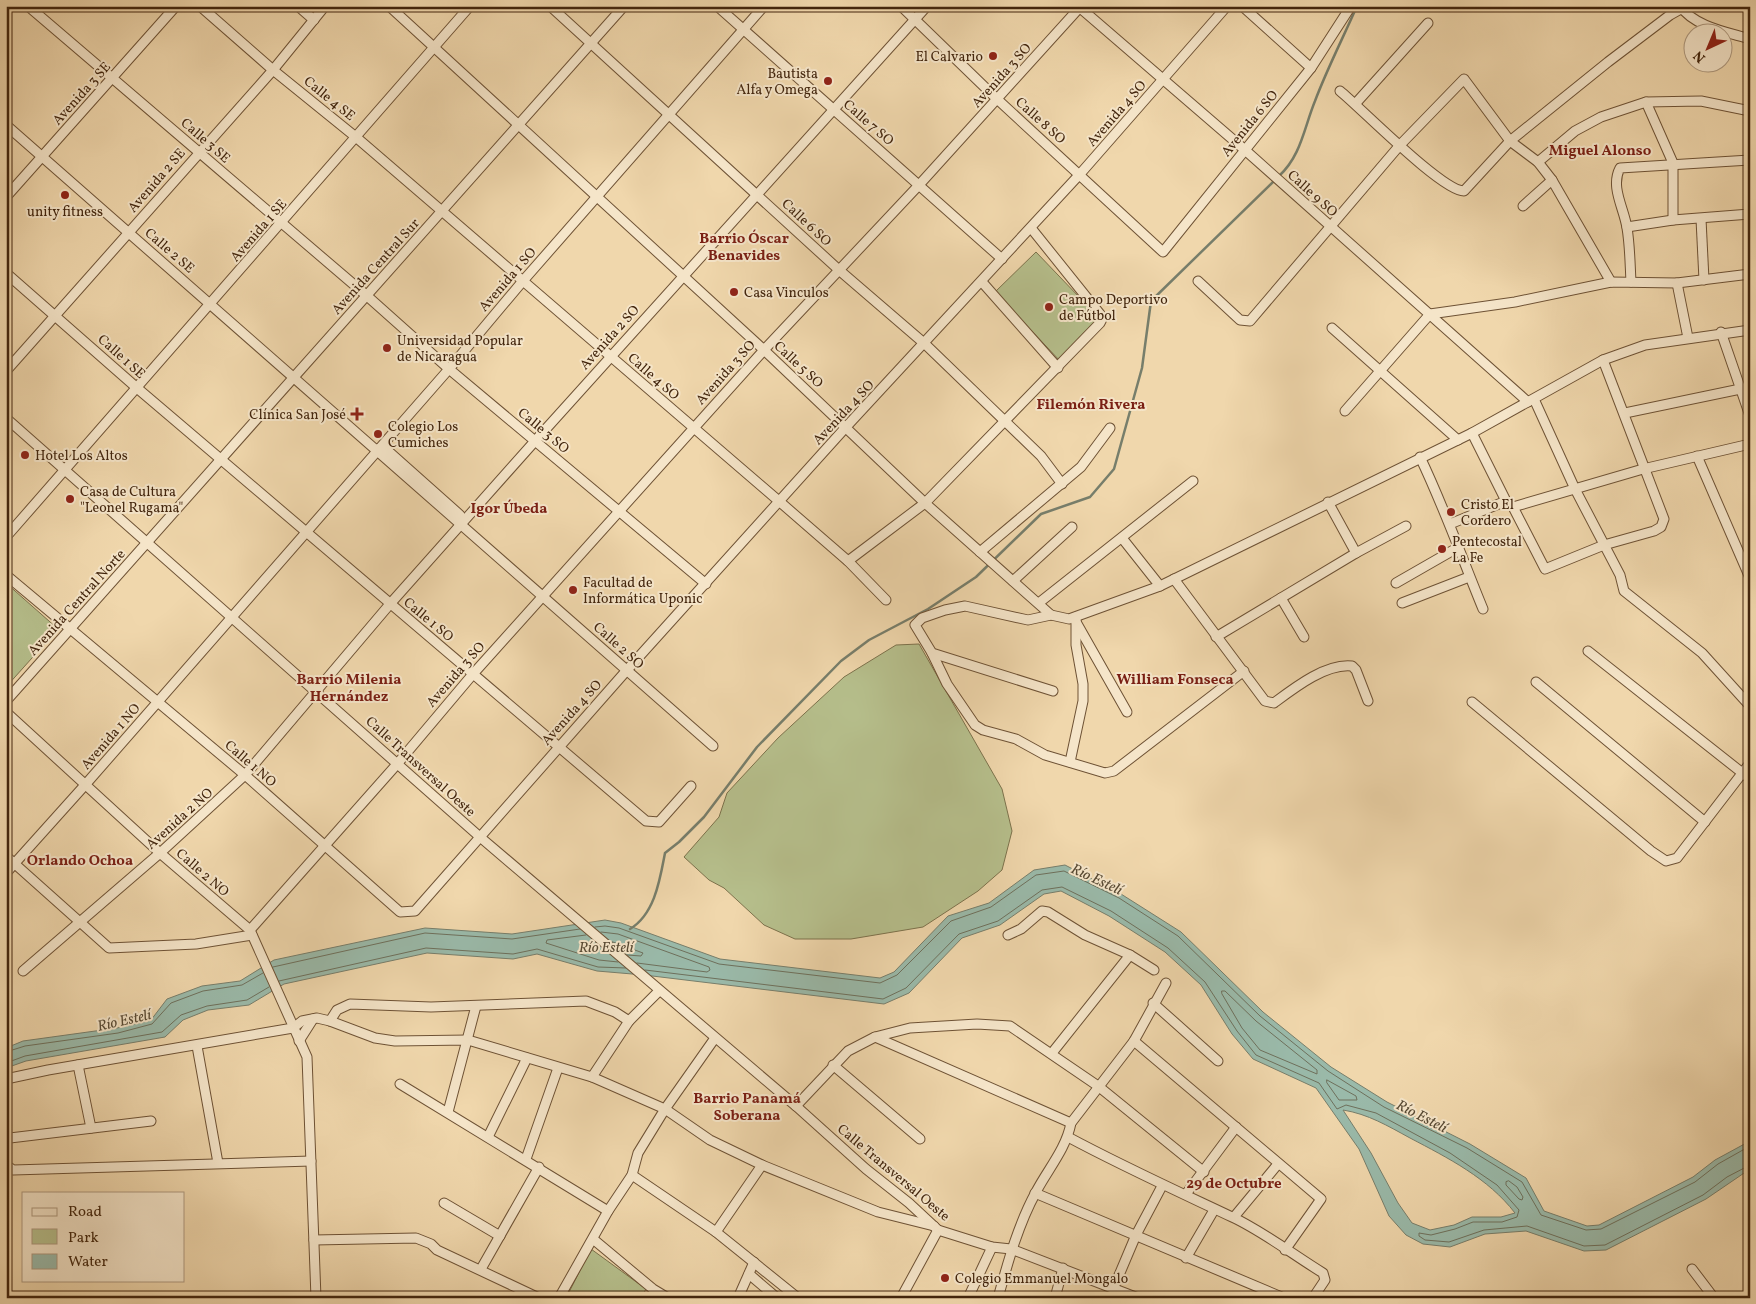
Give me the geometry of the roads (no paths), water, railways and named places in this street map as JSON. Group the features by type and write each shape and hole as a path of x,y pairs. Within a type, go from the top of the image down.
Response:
{"street":[{"name":"Calle 3 SE","path":"28,6 366,295"},
{"name":"Avenida 3 SE","path":"6,197 176,6"},
{"name":"Calle 4 SE","path":"200,6 273,70 443,211"},
{"path":"298,6 314,20"},
{"name":"Avenida 2 SE","path":"6,371 273,70 325,6"},
{"name":"Calle 5 SO","path":"389,6 764,350 925,503 997,567 1040,602 1051,615"},
{"name":"Avenida 1 SE","path":"6,537 212,305 470,6"},
{"name":"Calle 6 SO","path":"550,6 671,114 839,270 925,344 1042,456 1062,484"},
{"name":"Avenida Central Sur","path":"146,544 624,6"},
{"name":"Calle 7 SO","path":"717,6 1002,259"},
{"name":"Avenida 1 SO","path":"232,616 764,6"},
{"name":"Calle 8 SO","path":"901,6 997,99 1163,252"},
{"name":"Avenida 2 SO","path":"316,691 390,604 610,356 927,6"},
{"name":"Avenida 4 SO","path":"415,911 627,670 1080,174 1227,6"},
{"path":"1242,6 1311,68"},
{"name":"Avenida 6 SO","path":"1163,252 1311,68 1351,6"},
{"name":"Calle 9 SO","path":"1079,7 1164,79 1331,228 1531,401"},
{"name":"Avenida 3 SO","path":"251,932 473,674 764,350 919,185 1079,7"},
{"path":"1340,91 1400,145 1457,191 1464,191 1510,142 1608,62 1683,7 1704,24 1750,39"},
{"path":"1356,104 1428,23"},
{"path":"1198,281 1240,320 1250,322 1400,145 1464,79 1510,142 1538,162 1552,180 1611,282"},
{"path":"1538,162 1575,131 1592,121 1646,102 1701,102 1750,111"},
{"path":"1646,102 1673,164 1673,220"},
{"name":"Calle 2 SE","path":"6,125 294,377"},
{"path":"1631,282 1627,227 1616,188 1616,176 1620,168 1750,160"},
{"path":"1523,206 1552,180"},
{"name":"Calle 4 SO","path":"443,211 522,282 848,561 886,600"},
{"path":"1627,227 1673,220 1750,214"},
{"path":"1701,219 1704,280"},
{"path":"848,561 925,503 1058,368 1102,318 1031,228"},
{"name":"Calle 1 SE","path":"6,273 220,459"},
{"path":"1345,410 1430,314 1516,302 1611,282 1677,282 1750,274"},
{"path":"982,282 1058,368"},
{"path":"1677,282 1688,338"},
{"name":"Calle 3 SO","path":"366,295 449,369 706,584"},
{"path":"1332,328 1458,440"},
{"path":"1244,671 1114,771 1105,774 1045,755 1016,739 983,730 975,725 947,684 932,653 915,625 922,618 945,610 965,606 1028,620 1051,615 1076,619 1160,586 1328,502 1458,440 1603,360 1645,345 1721,332 1750,330"},
{"path":"1721,332 1750,416"},
{"path":"1472,433 1545,569 1604,545 1654,531 1661,527 1664,520 1643,469 1625,413 1603,360"},
{"name":"Calle 2 SO","path":"294,377 713,746"},
{"path":"1625,413 1750,387"},
{"path":"1531,401 1620,575 1624,592 1702,653 1750,706"},
{"name":"Calle Transversal Oeste","path":"6,418 146,544 232,616 480,837 936,1228 992,1247 1012,1249 1114,1287 1138,1298"},
{"path":"980,552 1081,467 1110,428"},
{"path":"1450,524 1509,504 1575,489 1643,469 1750,444"},
{"path":"1696,456 1750,578"},
{"path":"1420,457 1450,524 1457,548 1482,609"},
{"name":"Calle 1 SO","path":"220,459 646,821 659,822 691,786"},
{"path":"1040,602 1193,481"},
{"path":"1328,502 1356,553"},
{"path":"1216,637 1356,553 1406,526"},
{"path":"1013,580 1072,527"},
{"path":"1122,538 1160,586"},
{"name":"Avenida Central Norte","path":"6,701 146,544"},
{"path":"1396,583 1457,548"},
{"name":"Calle 1 NO","path":"6,575 245,775 400,912 415,911"},
{"path":"1402,603 1469,577"},
{"path":"1174,579 1265,700 1274,703 1305,680 1342,665 1352,666 1356,670 1368,701"},
{"path":"1281,598 1304,638"},
{"name":"Avenida 1 NO","path":"6,873 232,616"},
{"path":"1076,619 1127,712"},
{"path":"1070,762 1083,701 1083,684 1076,645 1076,619"},
{"path":"1588,651 1746,776"},
{"path":"932,653 1053,691"},
{"path":"1536,682 1705,822"},
{"name":"Avenida 2 NO","path":"24,971 160,854 245,775 316,691"},
{"path":"1472,702 1651,851 1666,861 1678,858 1705,822 1746,776 1750,763"},
{"name":"Calle 2 NO","path":"6,712 160,854 251,932"},
{"path":"6,856 110,949 196,944 251,932 307,1057 316,1298"},
{"path":"1008,935 1021,929 1045,911 1085,935 1130,955 1154,970"},
{"path":"1052,1053 1130,955"},
{"path":"998,1298 1012,1249 1035,1193 1068,1137 1071,1124 1134,1041 1166,983"},
{"path":"592,1078 629,1021 658,990"},
{"path":"330,1021 337,1010 350,1004 431,1007 586,1001 615,1012 629,1021"},
{"path":"1153,1004 1218,1061"},
{"path":"448,1112 476,1006"},
{"path":"299,1041 313,1019"},
{"path":"6,1079 294,1028 302,1022 313,1019 330,1021 374,1038 395,1041 468,1040 592,1078 665,1109 710,1140 762,1165 878,1212 936,1228 901,1298"},
{"path":"796,1106 848,1051 875,1038 910,1028 978,1024 1010,1026 1098,1086 1204,1172"},
{"path":"559,1298 608,1211 632,1175 638,1153 665,1109 715,1038"},
{"path":"875,1038 1071,1124"},
{"path":"1134,1041 1278,1164 1322,1199 1285,1250"},
{"path":"197,1046 218,1163"},
{"path":"488,1137 527,1058"},
{"path":"78,1065 91,1128"},
{"path":"833,1065 920,1140"},
{"path":"526,1159 558,1068"},
{"path":"400,1084 526,1159 608,1211"},
{"path":"6,1141 10,1138 151,1121"},
{"path":"1186,1194 1236,1127"},
{"path":"1068,1137 1162,1186 1186,1194 1214,1210 1234,1217 1323,1273 1325,1280 1313,1298"},
{"path":"6,1165 13,1170 311,1161"},
{"path":"1234,1217 1278,1164"},
{"path":"716,1232 762,1165"},
{"path":"481,1269 539,1167"},
{"path":"632,1175 716,1232 798,1298"},
{"path":"1114,1287 1136,1235 1162,1186"},
{"path":"1035,1193 1284,1298"},
{"path":"444,1203 500,1236"},
{"path":"1186,1258 1214,1210"},
{"path":"314,1240 416,1238 431,1244 437,1250 481,1269 539,1298"},
{"path":"593,1239 651,1293 668,1298"},
{"path":"968,1298 992,1247"},
{"path":"738,1298 754,1262"},
{"path":"1055,1298 1063,1268"},
{"path":"1692,1269 1714,1298"},
{"path":"749,1274 777,1298"},
{"path":"6,1292 9,1298"}],"water":[{"name":"Río Estelí","path":"1065,865 1121,894 1181,932 1263,1012 1331,1067 1387,1102 1470,1144 1526,1178 1544,1211 1587,1226 1599,1225 1693,1177 1715,1160 1750,1141 1750,1169 1706,1199 1606,1250 1584,1251 1526,1231 1485,1234 1450,1247 1423,1244 1406,1235 1389,1216 1359,1149 1316,1088 1253,1059 1232,1034 1201,985 1165,952 1109,916 1061,891 1044,894 1000,925 962,938 909,993 884,1004 597,971 537,954 513,959 427,953 284,984 249,1005 208,1010 183,1020 165,1037 26,1061 6,1068 6,1048 23,1041 117,1028 151,1020 167,999 202,986 240,981 274,960 425,928 512,934 605,920 621,923 720,959 880,978 894,972 948,916 989,903 1034,870","holes":["1343,1110 1386,1125 1467,1170 1493,1189 1515,1213 1501,1217 1472,1217 1454,1225 1430,1230 1412,1223 1398,1203 1371,1153"]}],"waterway":[{"path":"1279,176 1297,151 1320,89 1357,6"},
{"path":"630,929 651,905 658,885 665,853 704,817 757,747 841,661 869,640 928,609 976,577 1041,514 1090,497 1114,469 1142,368 1151,301 1275,180"}],"place":[{"name":"El Calvario","path":"993,56"},
{"name":"Bautista Alfa y Omega","path":"828,81"},
{"name":"unity fitness","path":"65,195"},
{"name":"Casa Vinculos","path":"734,292"},
{"name":"Campo Deportivo de Fútbol","path":"1049,307"},
{"name":"Universidad Popular de Nicaragua","path":"387,348"},
{"name":"Clínica San José","path":"357,414"},
{"name":"Colegio Los Cumiches","path":"378,434"},
{"name":"Hotel Los Altos","path":"25,455"},
{"name":"Casa de Cultura \"Leonel Rugama\"","path":"70,499"},
{"name":"Cristo El Cordero","path":"1451,512"},
{"name":"Pentecostal La Fe","path":"1442,549"},
{"name":"Facultad de Informática Uponic","path":"573,590"},
{"name":"Colegio Emmanuel Mongalo","path":"945,1278"}],"district":[{"name":"Miguel Alonso","path":"1600,150"},
{"name":"Barrio Óscar Benavides","path":"744,246"},
{"name":"Filemón Rivera","path":"1091,404"},
{"name":"Igor Úbeda","path":"509,508"},
{"name":"William Fonseca","path":"1175,679"},
{"name":"Barrio Milenia Hernández","path":"349,688"},
{"name":"Orlando Ochoa","path":"80,860"},
{"name":"Barrio Panamá Soberana","path":"747,1106"},
{"name":"29 de Octubre","path":"1234,1183"}]}
